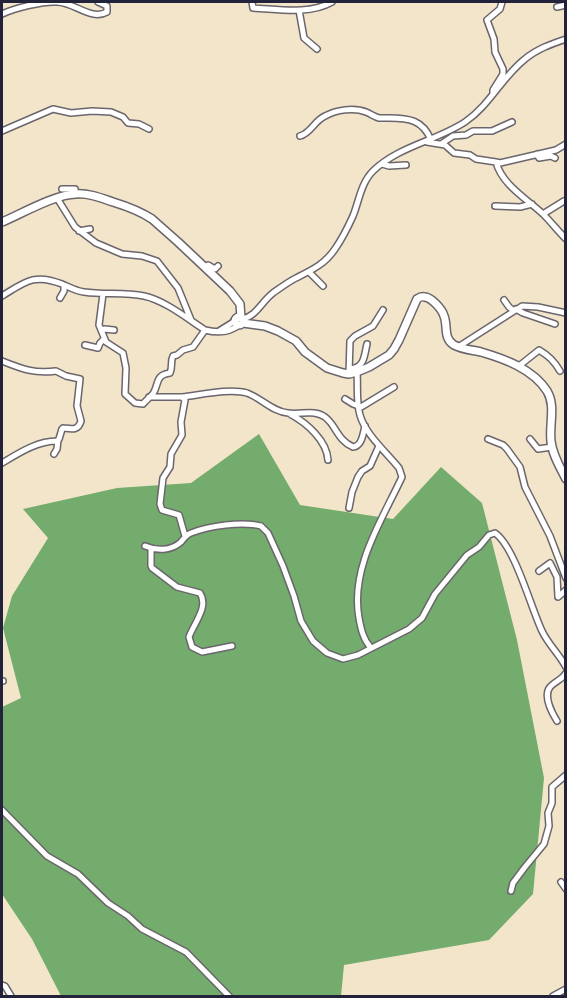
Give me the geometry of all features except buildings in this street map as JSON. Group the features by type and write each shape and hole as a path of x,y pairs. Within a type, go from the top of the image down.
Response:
{"main road":[{"path":"2,222 57,198 75,194 98,197 124,205 146,215 165,230 237,298 240,304 239,321 278,331 297,341 305,352 327,368 343,374 389,355 399,340 413,304 417,299 427,297 444,315 446,333 454,345 519,366 534,376 548,393 551,401 552,447 566,480"}],"street":[{"path":"2,14 16,8 59,2 92,14 102,15 108,9 99,2"},
{"path":"252,2 253,8 299,10 313,9 332,2"},
{"path":"493,95 503,69 495,52 494,39 487,20 500,9 502,2"},
{"path":"557,7 566,5"},
{"path":"299,10 304,39 317,49"},
{"path":"2,296 27,282 44,277 83,292 147,296 205,330 218,332 248,318 276,291 322,264 336,247 352,219 365,183 372,172 411,147 467,121 493,95 516,66 544,47 566,39"},
{"path":"2,131 53,109 71,113 111,111 123,117 128,123 139,124 149,129"},
{"path":"300,136 305,135 317,120 324,116 354,110 366,112 378,118 418,122 427,132 428,141"},
{"path":"441,144 453,136 466,135 473,131 492,131 512,122"},
{"path":"428,141 445,145 454,153 500,163 556,150 566,144"},
{"path":"537,154 539,158 551,156 555,158"},
{"path":"496,162 498,170 508,183 543,214 566,239"},
{"path":"382,164 406,165"},
{"path":"62,189 75,189 75,194"},
{"path":"57,198 75,227 96,243 107,249 128,255 142,255 157,261 177,288 190,320"},
{"path":"543,214 564,201"},
{"path":"495,206 520,207 532,204"},
{"path":"79,231 90,229"},
{"path":"204,267 208,265 215,269 219,266"},
{"path":"309,272 323,286"},
{"path":"60,298 64,285"},
{"path":"103,294 99,325 104,339 123,353 126,368 125,394 135,403 143,404 149,398 161,376 170,373 173,356 193,347 205,330"},
{"path":"504,300 509,308 555,324"},
{"path":"458,346 522,306 566,313"},
{"path":"370,648 360,628 357,586 377,526 402,477 399,468 379,446 360,418 352,372 350,341 374,326 383,310"},
{"path":"101,330 114,330"},
{"path":"85,345 98,348 104,339"},
{"path":"352,372 361,364 367,344"},
{"path":"519,366 539,350 554,360 560,372"},
{"path":"2,361 22,369 45,373 56,371 80,379 77,406 81,417 80,424 73,430 62,429 54,454"},
{"path":"359,407 394,387"},
{"path":"149,398 239,392 252,395 283,412 313,412 322,415 339,437 352,447 360,444 365,426"},
{"path":"182,397 185,400 181,422 183,435 171,454 170,467 163,478 160,504 162,510 179,515 185,536"},
{"path":"345,399 359,407"},
{"path":"289,413 300,420 319,439 327,451 328,460"},
{"path":"488,439 507,448 520,467 525,487 550,536 566,578"},
{"path":"530,439 538,449 552,447"},
{"path":"2,463 28,448 58,440"},
{"path":"349,508 358,477 370,466 379,446"},
{"path":"232,646 202,652 192,647 189,637 203,605 202,596 177,587 152,568 148,547 162,550 200,530 232,524 261,526 268,532 290,583 301,621 313,641 327,653 343,659 358,655 416,624 427,610 435,594 467,555 480,547 489,535 495,533 506,546 543,634 566,667"},
{"path":"539,571 550,564 557,577 558,597 566,588"},
{"path":"557,721 551,710 548,692 550,687 566,673"},
{"path":"511,891 513,883 544,844 549,826 548,813 552,803 552,787 566,776"},
{"path":"2,810 47,856 78,874 108,903 128,916 142,929 186,952 229,996"},
{"path":"561,882 566,889"},
{"path":"2,985 11,996"},
{"path":"552,996 566,989"}],"green space":[{"path":"259,434 300,505 393,519 441,467 482,503 517,640 544,778 533,894 489,940 344,965 341,996 61,996 32,939 2,894 2,707 21,698 3,628 12,596 48,538 23,509 117,488 191,483"}]}
